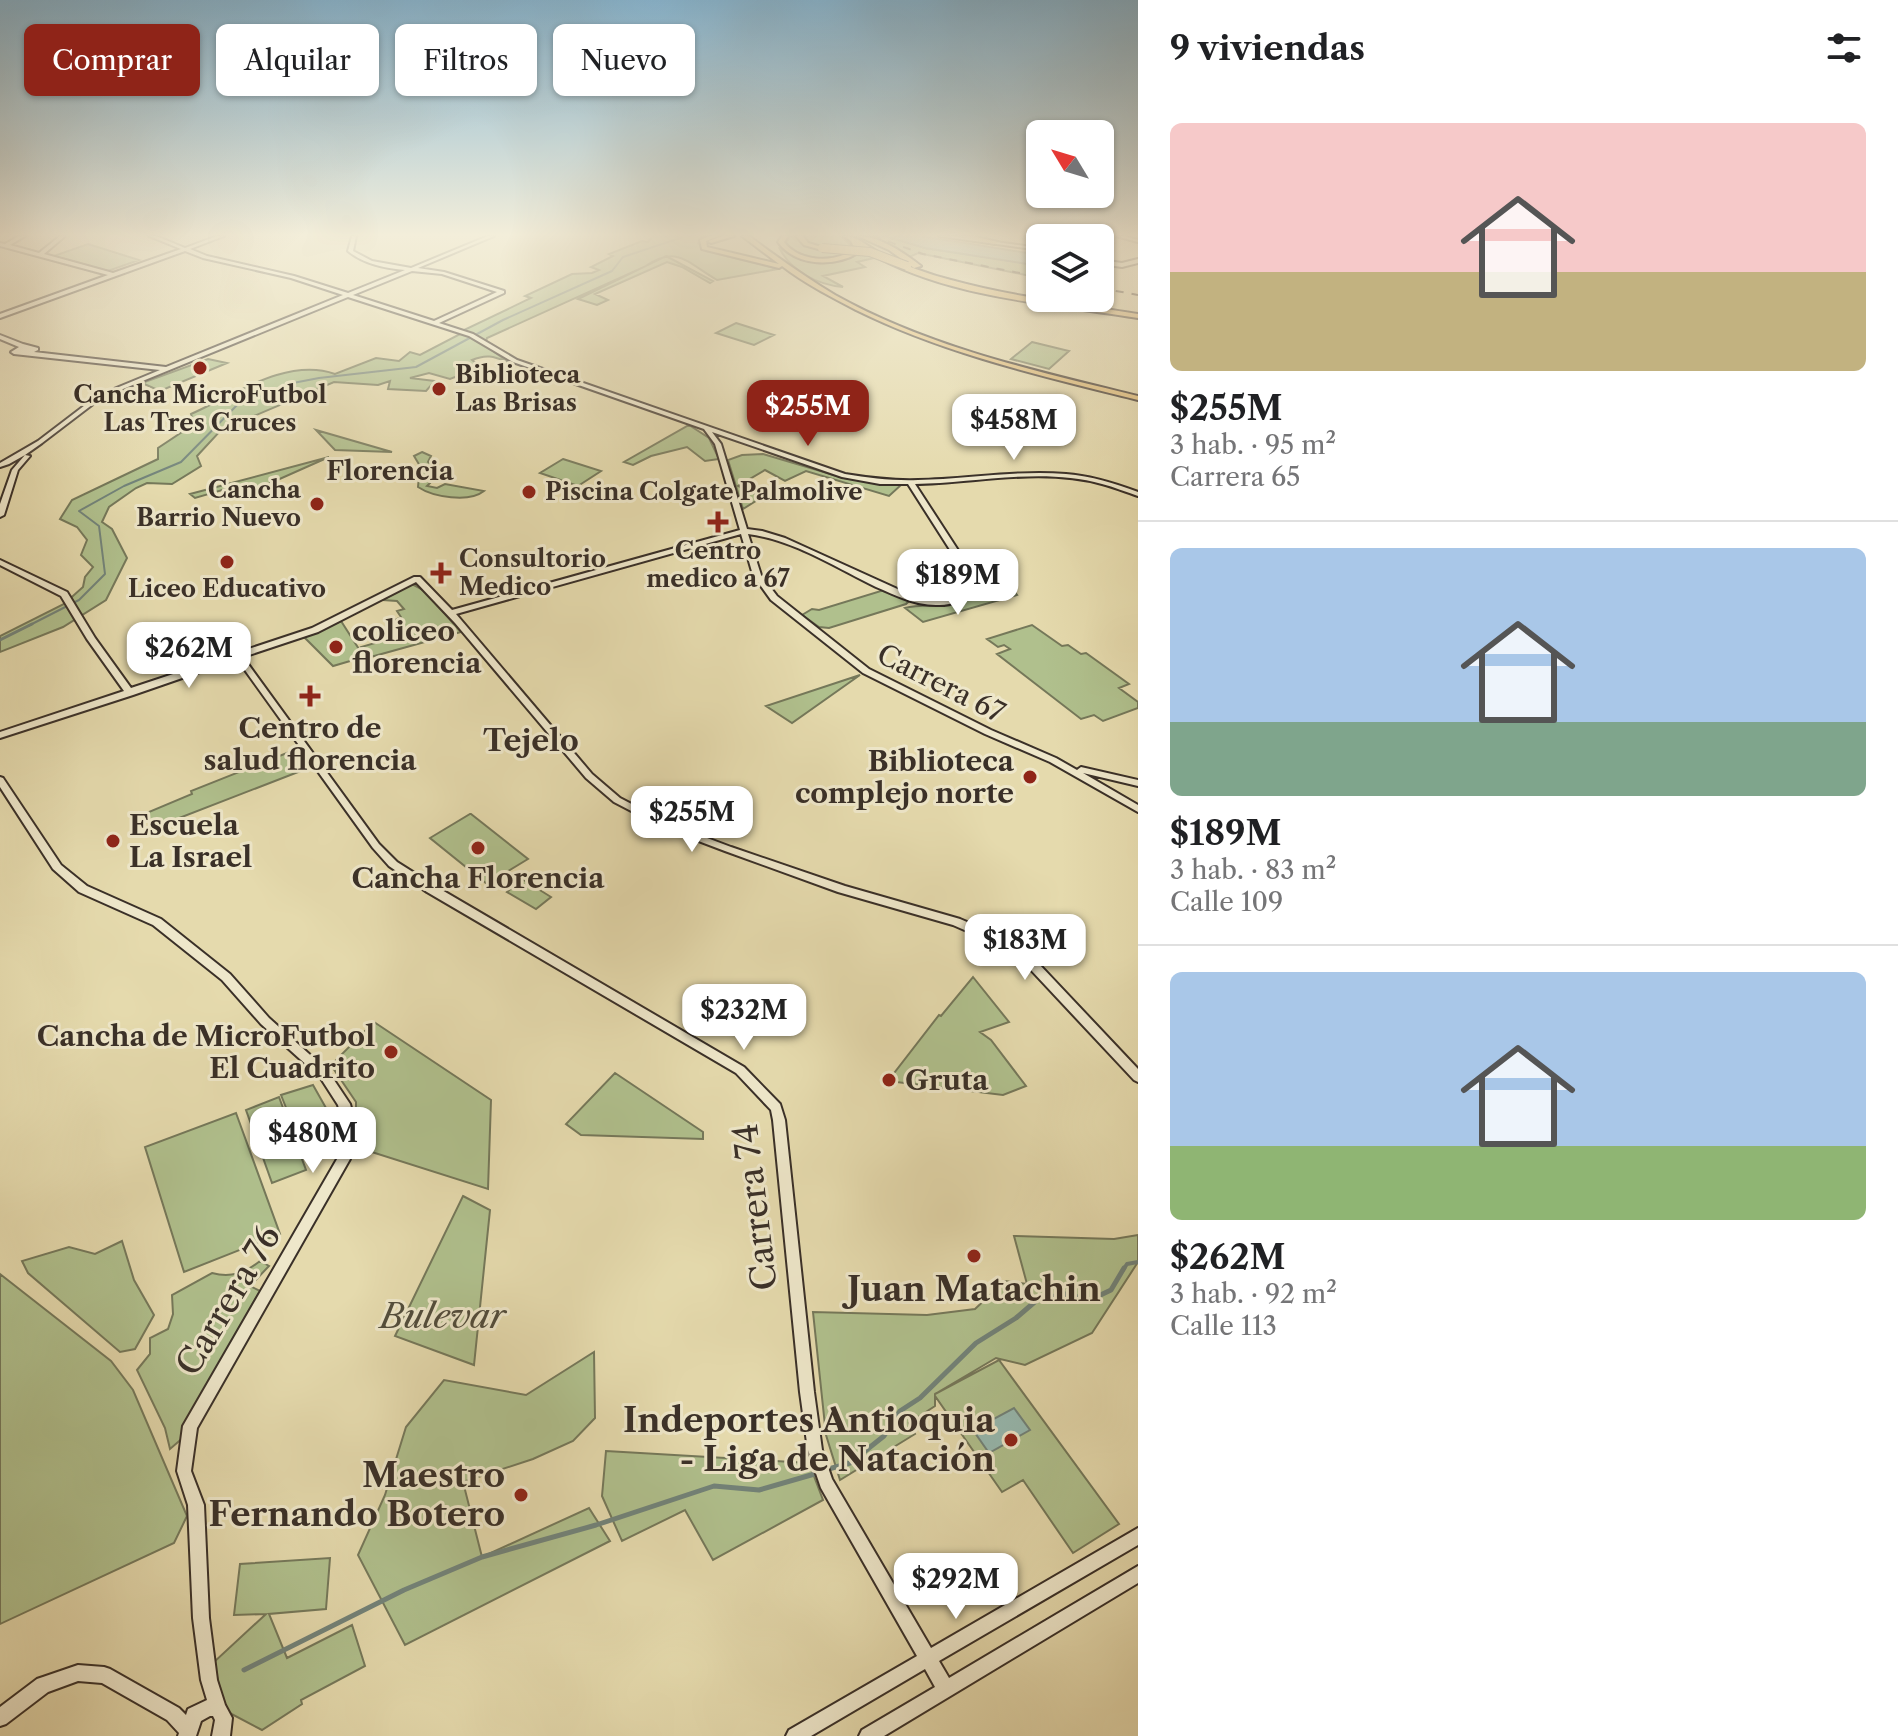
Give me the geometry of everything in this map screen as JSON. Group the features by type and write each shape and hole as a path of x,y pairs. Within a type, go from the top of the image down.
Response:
{"main road":[{"path":"4,464 40,442 97,398 298,317"},
{"path":"415,317 489,343 513,360 844,476 874,481 1075,477 1106,482 1138,494"},
{"path":"434,323 447,317"},
{"path":"878,317 1001,363 1138,396"},
{"path":"881,317 910,331"},
{"path":"0,340 22,346 178,366"},
{"path":"0,340 18,354 166,369"},
{"path":"14,350 22,346"},
{"path":"29,353 36,348"},
{"name":"Carrera 67","path":"705,428 717,441 764,588 841,654 911,695 1053,760 1138,809"},
{"path":"717,441 729,437"},
{"path":"0,515 15,470 40,442"},
{"path":"4,464 14,466 15,470"},
{"path":"742,525 920,601 954,601 964,597 973,586 971,574 909,481"},
{"path":"450,613 754,522"},
{"path":"0,562 64,594 130,693"},
{"path":"0,735 341,619 417,579 450,613 589,776 617,800 667,826 737,853 842,889 956,922 996,939 1035,967 1138,1077"},
{"name":"Carrera 74","path":"238,655 376,846 393,864 740,1070 776,1108 783,1147 796,1297 815,1450 833,1495 946,1690"},
{"path":"1053,760 1138,783"},
{"name":"Carrera 76","path":"2,789 57,867 83,889 157,922 226,977 265,1021 324,1074 344,1104 350,1127 346,1155 190,1426 184,1471 196,1505 201,1618 209,1680 197,1720"},
{"path":"795,1736 1138,1536"},
{"path":"868,1736 1138,1574"},
{"path":"0,1718 43,1685 78,1673 104,1675 173,1714 197,1720 224,1718 224,1734"}],"green space":[{"path":"491,317 533,317 487,338 485,345 508,362 481,357 472,360 481,367 450,379 429,373 410,378 435,381 426,391 388,389 390,381 378,385 334,382 221,430 197,456 201,466 172,484 147,483 109,507 102,522 112,529 127,558 106,600 63,627 0,652 0,636 64,604 83,587 85,577 93,567 81,555 87,540 77,527 60,519 72,500 158,459 158,448 194,424 191,414 280,374 317,370 335,374 376,358 399,361 410,352 420,355"},
{"path":"736,323 774,335 754,345 716,333"},
{"path":"1032,342 1069,351 1049,369 1011,359"},
{"path":"208,359 227,363 160,391 142,383"},
{"path":"689,425 709,438 719,459 705,461 687,447 651,456 633,465 624,462"},
{"path":"316,430 392,452 335,450"},
{"path":"422,452 431,456 428,462 439,469 428,477 433,480 427,486 437,488 445,484 484,491 460,498 433,494 418,487 420,466 414,456"},
{"path":"763,454 844,478 901,485 889,496 806,471 785,481 765,470 738,486 762,497 743,509 728,460 742,455"},
{"path":"329,457 246,494 236,486 195,498 190,494"},
{"path":"563,459 601,471 578,486 540,473"},
{"path":"412,584 425,591 461,632 367,658 361,647 406,634 395,620 401,617 397,611 404,609 397,601 382,600"},
{"path":"1011,587 1017,595 923,622 905,608 954,604 971,596 977,588"},
{"path":"884,590 909,601 829,628 819,627 802,615 812,609 819,610"},
{"name":"coliceo florencia","path":"341,621 364,657 333,666 304,637"},
{"path":"1032,625 1062,646 1068,645 1081,654 1086,653 1129,684 1119,688 1138,702 1138,708 1103,721 1094,715 1081,719 997,654 1010,649 1004,645 998,647 987,639"},
{"path":"860,675 792,723 766,706"},
{"path":"297,749 311,767 156,827 144,814 192,794 191,791"},
{"name":"Cancha Florencia","path":"471,814 528,859 487,884 430,838"},
{"name":"Cancha Florencia","path":"522,879 551,897 536,909 507,892"},
{"path":"973,977 1009,1022 980,1032 991,1040 1026,1086 1003,1095 888,1081 939,1015"},
{"path":"374,1022 491,1100 488,1189 356,1147 356,1102 331,1065"},
{"path":"615,1073 703,1132 703,1139 581,1135 566,1124"},
{"path":"313,1085 326,1108 326,1147 304,1153 281,1095"},
{"path":"279,1097 306,1170 272,1183 246,1110"},
{"path":"236,1113 280,1234 184,1272 145,1147"},
{"name":"Bulevar","path":"463,1196 490,1210 474,1365 395,1336"},
{"path":"1138,1235 1138,1262 1092,1333 1025,1365 996,1358 935,1394 999,1360 1119,1524 1073,1553 1023,1480 1002,1492 935,1396 935,1406 909,1423 915,1434 840,1480 826,1435 813,1312 927,1315 975,1309 1005,1281 1027,1284 1014,1236 1114,1239"},
{"path":"122,1241 134,1280 154,1315 135,1349 120,1352 28,1273 22,1261 69,1247 95,1254"},
{"path":"260,1261 269,1266 250,1286 260,1291 187,1421 185,1436 170,1449 165,1428 137,1370 150,1354 150,1338 168,1329 173,1314 172,1295 212,1273 238,1273"},
{"path":"0,1274 111,1361 133,1390 187,1516 174,1543 0,1624"},
{"path":"594,1352 595,1418 573,1441 533,1459 463,1482 482,1557 589,1508 610,1541 405,1645 358,1555 385,1495 406,1427 444,1380 526,1395"},
{"path":"606,1451 809,1463 823,1500 713,1560 685,1510 622,1541 602,1496"},
{"path":"330,1558 326,1609 269,1614 287,1658 352,1625 365,1666 301,1700 302,1704 262,1730 224,1710 214,1662 266,1614 234,1615 240,1564"}],"water":[{"path":"1014,1408 1030,1430 989,1453 973,1430"}],"waterway":[{"path":"28,626 79,600 105,574 99,526 79,511 124,486 181,462 244,398 264,396 293,383 319,378 416,367 510,317"},
{"path":"28,626 32,624"},
{"path":"0,640 28,626"},
{"path":"1123,1270 1127,1264 1138,1262"},
{"path":"825,1470 850,1463 884,1436 900,1411 920,1398 976,1343 1016,1318 1037,1300 1065,1294 1090,1300 1111,1290 1124,1268"},
{"path":"244,1670 404,1590 482,1557 596,1525 714,1486 759,1490 818,1473"}],"place":[{"name":"Cancha MicroFutbol Las Tres Cruces","path":"200,368"},
{"name":"Biblioteca Las Brisas","path":"439,389"},
{"name":"Piscina Colgate Palmolive","path":"529,492"},
{"name":"Cancha Barrio Nuevo","path":"317,504"},
{"name":"Centro medico a 67","path":"718,522"},
{"name":"Liceo Educativo","path":"227,562"},
{"name":"Consultorio Medico","path":"441,573"},
{"name":"coliceo florencia","path":"336,647"},
{"name":"Centro de salud florencia","path":"310,696"},
{"name":"Biblioteca complejo norte","path":"1030,777"},
{"name":"Escuela La Israel","path":"113,841"},
{"name":"Cancha Florencia","path":"478,848"},
{"name":"Cancha de MicroFutbol El Cuadrito","path":"391,1052"},
{"name":"Gruta","path":"889,1080"},
{"name":"Juan Matachin","path":"974,1256"},
{"name":"Indeportes Antioquia - Liga de Natación","path":"1011,1440"},
{"name":"Maestro Fernando Botero","path":"521,1495"}],"district":[{"name":"Florencia","path":"390,471"},
{"name":"Tejelo","path":"531,741"}]}
